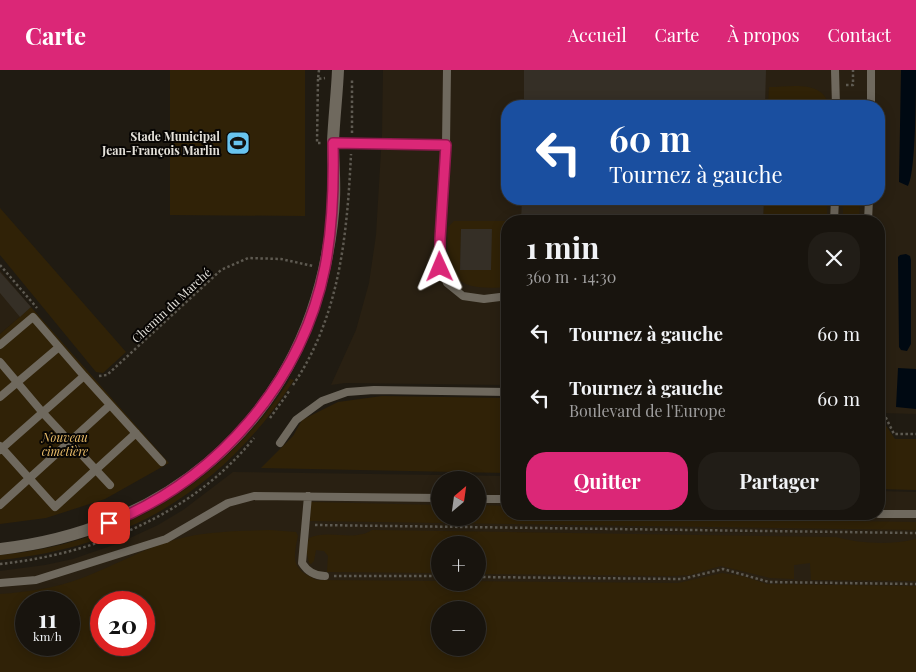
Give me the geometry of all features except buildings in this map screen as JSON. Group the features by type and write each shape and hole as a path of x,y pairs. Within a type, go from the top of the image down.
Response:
{"main road":[{"path":"0,549 49,542 120,518 159,499 206,465 247,426 278,384 298,346 317,297 324,268 334,198 333,143 338,70"}],"lane":[{"path":"447,70 446,145 440,267 447,283 462,296 484,299 501,297"},
{"path":"835,70 836,100"},
{"path":"871,70 871,100"},
{"path":"333,143 446,145"},
{"path":"0,345 33,317 162,462"},
{"path":"0,397 59,347"},
{"path":"0,362 43,413 110,485"},
{"path":"84,376 1,448 29,479 55,507 136,433"},
{"path":"280,444 296,420 322,401 347,392 374,390 501,392"},
{"path":"0,505 110,405"},
{"path":"0,583 36,580 166,539 228,503 254,496 431,498"},
{"path":"308,496 302,563 305,568 315,575 325,576"},
{"path":"486,499 501,499"},
{"path":"885,514 916,514"}],"path":[{"path":"319,70 317,143 333,143"},
{"path":"835,85 853,85 853,70"},
{"path":"267,421 296,382 310,356 326,320 336,288 346,239 352,142 352,76"},
{"path":"318,79 325,78"},
{"name":"Chemin du Marché","path":"95,375 107,376 221,270 248,258 282,259 324,268"},
{"path":"885,416 894,434 916,434"},
{"path":"0,564 64,553 96,544 156,518 212,480 255,436"},
{"path":"304,524 916,534"},
{"path":"486,577 682,579 723,569 769,582 916,584"},
{"path":"325,576 431,576"}],"shaded area":[{"path":"383,70 916,70 916,414 885,413 885,215 501,215 501,385 345,383 331,385 356,330 369,283 376,235 382,134"},
{"path":"901,70 916,70 913,165 908,186 899,182"},
{"path":"906,254 910,256 911,260 911,344 907,351 901,350 899,347 898,257"},
{"path":"0,270 31,307 0,334"},
{"path":"898,368 916,369 916,409 896,407"},
{"path":"233,472 431,475 431,526 486,526 486,476 501,476 501,520 885,520 885,491 916,492 916,672 0,672 0,571 73,559 119,543 158,525 183,510"}],"green space":[{"name":"Stade Municipal Jean-François Marlin","path":"170,70 305,70 305,216 170,215"},
{"path":"805,86 820,92 827,100 768,100 769,87"},
{"path":"764,205 827,205 827,215 763,215"},
{"path":"843,205 860,205 859,215 843,215"},
{"path":"0,208 126,352 103,373 96,372 0,255"},
{"path":"454,221 501,221 501,287 476,287 457,278 452,270 449,259 448,227","holes":["461,229 492,229 460,269"]},
{"name":"Nouveau cimetière","path":"31,307 169,463 105,499 46,518 0,524 0,334"},
{"path":"290,379 294,380 267,418 237,452 205,481 170,506 132,526 91,542 47,553 0,560 0,555 45,548 88,537 128,521 166,501 201,477 234,449 263,416"},
{"path":"382,396 501,398 501,473 486,473 486,471 261,468 293,436 302,420 338,402"},
{"path":"885,424 895,439 916,439 916,490 885,489"},
{"path":"311,502 431,505 431,523 310,521"},
{"path":"486,505 501,506 501,520 916,522 916,530 486,524"},
{"path":"270,530 296,532 298,536 295,552 296,564 303,573 317,580 431,581 431,591 486,591 486,581 678,583 722,573 742,576 767,584 916,586 916,672 0,672 0,594 15,593 15,656 80,656 80,591 28,591 62,584 95,573 159,545 186,537 217,532"},
{"path":"372,530 836,537 876,543 916,539 916,581 811,580 810,563 794,565 794,579 770,578 721,566 690,575 672,576 486,574 486,536 431,536 431,573 327,572 328,556 324,551 316,550 314,561 311,564 309,563 306,549 309,538 325,535 357,535"}],"place":[{"name":"Stade Municipal Jean-François Marlin","path":"238,143"}],"route":[{"path":"109,523 159,499 199,471 247,426 287,368 298,346 317,297 324,268 334,198 333,143 365,142 446,145 440,267"}]}
